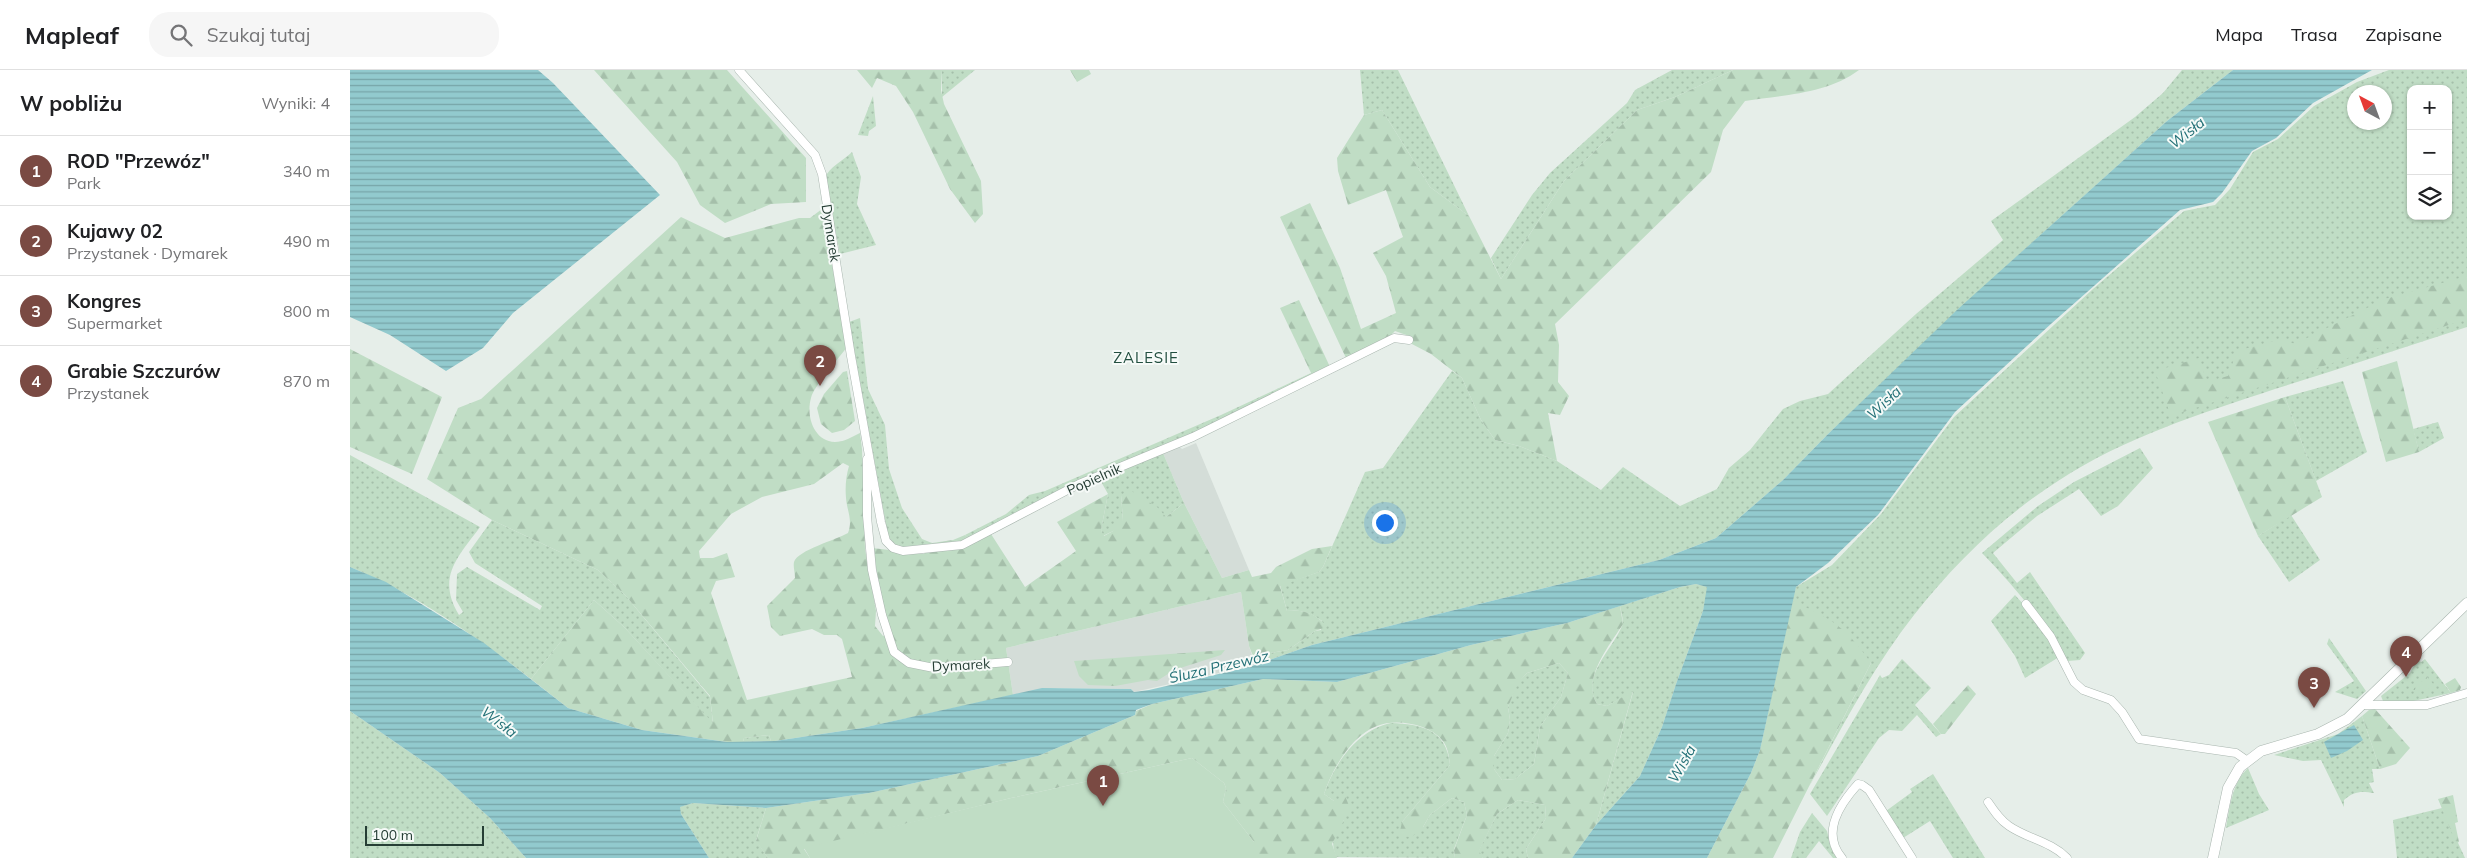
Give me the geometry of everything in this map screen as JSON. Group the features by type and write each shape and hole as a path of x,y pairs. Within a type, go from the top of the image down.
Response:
{"street":[{"name":"Dymarek","path":"739,70 815,155 822,174 864,424"},
{"name":"Popielnik","path":"864,424 886,541 893,548 903,551 962,545 1079,484 1193,437 1394,338 1409,340"},
{"name":"Dymarek","path":"867,441 867,516 872,570 882,615 894,652 909,663 934,668 1008,662"},
{"path":"2026,604 2051,637 2074,682 2083,690 2111,700 2122,712 2139,739 2147,742 2236,753 2246,760"},
{"path":"2213,858 2228,788 2234,774 2246,760 2266,749 2329,730 2363,705 2467,604"},
{"path":"2363,705 2427,705 2467,693"},
{"path":"1842,858 1834,846 1832,832 1844,803 1858,784 1869,790 1912,858"},
{"path":"1988,802 2000,819 2010,827 2057,848 2067,858"}],"shaded area":[{"path":"1196,443 1249,570 1222,578 1184,503 1163,453 1179,446 1182,449"},
{"path":"1241,592 1249,646 1255,665 1134,692 1131,689 1058,688 1013,695 1006,648"}],"green space":[{"path":"594,70 727,70 806,158 806,202 771,204 725,223 700,205 677,162"},
{"path":"857,70 942,70 941,90 944,104 981,181 983,214 975,223 950,189 913,112 896,86 877,78 872,88"},
{"path":"942,70 975,70 942,97"},
{"path":"1070,70 1089,70 1091,74 1077,82"},
{"path":"1360,70 1398,70 1469,216 1430,187 1382,110 1364,115"},
{"path":"1672,70 1733,70 1675,97 1637,110 1564,181 1501,279 1491,258 1532,195 1550,173 1627,103 1635,90"},
{"path":"1733,70 1859,70 1846,78 1819,89 1745,101 1723,130 1711,172 1555,324 1559,345 1558,382 1569,396 1560,415 1548,413 1557,461 1519,446 1495,440 1481,420 1462,378 1431,354 1410,343 1412,337 1395,331 1388,338 1346,358 1280,217 1310,203 1340,268 1361,329 1396,313 1386,276 1373,253 1403,237 1386,190 1348,205 1338,171 1337,158 1364,115 1382,110 1430,187 1469,216 1501,279 1564,181 1637,110 1675,97"},
{"path":"2182,70 2233,70 2167,121 2003,269 1828,434 1783,480 1716,538 1659,560 1312,645 1255,665 1253,656 1288,650 1315,631 1321,630 1322,621 1314,616 1301,611 1287,611 1280,585 1319,572 1323,567 1365,472 1383,468 1452,371 1462,378 1481,420 1495,440 1519,446 1557,461 1601,490 1623,467 1680,506 1717,489 1729,468 1750,450 1783,409 1800,401 1828,394 1916,314 2003,240 1991,221 2135,117 2163,93"},
{"path":"2389,70 2467,70 2467,327 2191,417 2136,439 2083,465 2058,481 1999,525 1946,577 1914,615 1871,677 1809,787 1871,663 1792,601 1796,587 1832,565 1881,514 1954,417 2093,289 2184,211 2215,205 2230,189 2253,152 2278,139 2314,106 2347,88 2347,130 2392,130 2392,85 2352,85"},
{"path":"873,96 876,126 869,131 868,136 858,135"},
{"path":"852,152 861,177 857,204 876,245 840,254 825,178 833,167"},
{"path":"822,209 847,347 813,393 810,405 811,419 816,432 827,441 842,441 860,433 865,549 876,611 875,626 883,636 889,632 872,548 924,554 932,543 953,540 965,535 971,539 991,534 1025,587 1076,551 1057,522 1108,494 1101,530 1104,536 1113,531 1115,521 1123,520 1121,495 1130,490 1157,507 1166,517 1184,503 1222,578 1249,570 1252,577 1271,573 1276,567 1312,549 1332,546 1319,572 1280,586 1287,611 1309,613 1327,627 1315,631 1288,650 1253,656 1249,646 1241,592 1006,648 1013,695 862,728 775,741 771,741 769,735 744,738 743,742 727,742 642,730 568,708 531,679 594,600 624,627 713,723 710,696 625,595 598,570 492,520 427,479 458,408 481,399 681,217 725,238 799,218 810,218","holes":["843,463 849,466 846,478 850,520 848,533 802,553 794,562 795,578 767,606 771,627 780,636 812,629 824,635 837,635 842,639 852,677 747,700 711,593 716,581 735,577 727,553 713,558 700,558 699,551 731,514 762,497 814,484"]},
{"path":"2467,276 2467,319 2171,416 2155,371 2199,358 2207,382 2228,376 2237,351 2281,339 2295,344 2385,299"},
{"path":"1299,300 1330,367 1313,377 1280,308"},
{"path":"860,318 868,389 885,425 889,469 902,508 922,539 932,543 927,548 898,547 889,541 849,322"},
{"path":"350,349 442,397 412,474 350,447"},
{"path":"2397,361 2419,452 2386,462 2362,372"},
{"path":"847,371 855,421 844,430 832,433 821,424 817,408 824,394 843,372"},
{"path":"1311,373 1313,377 971,539 965,535 1006,514 1029,495 1045,491 1221,415"},
{"path":"2343,381 2367,452 2316,481 2285,397"},
{"path":"2285,397 2322,497 2258,536 2208,422"},
{"path":"2438,422 2444,438 2419,452 2413,429"},
{"path":"2140,448 2153,468 2118,506 2101,516 2079,489 2037,516 1993,553 2017,583 2030,572 2085,653 2080,660 2068,661 2028,605 1982,553 2038,506 2074,482"},
{"path":"1163,453 1184,503 1166,517 1121,495 1123,520 1113,531 1103,536 1101,530 1108,494 1099,478"},
{"path":"350,455 480,527 458,558 450,578 449,589 452,602 459,615 463,612 456,600 457,574 467,567 540,610 542,606 475,563 469,552 492,520 598,570 625,595 710,697 713,724 624,627 594,600 531,679 488,647 422,603 350,567"},
{"path":"2291,515 2320,560 2289,582 2258,536"},
{"path":"1696,584 1708,587 1703,611 1662,727 1640,776 1596,825 1633,692 1607,706 1597,704 1593,694 1592,684 1599,664 1622,626 1623,619 1620,606 1680,587"},
{"path":"2015,595 2033,615 2059,657 2025,678 2015,656 1991,621"},
{"path":"1792,601 1818,613 1837,625 1862,650 1871,663 1773,858 1707,858 1751,773 1760,750"},
{"path":"1620,606 1623,624 1599,662 1592,684 1593,694 1597,704 1607,706 1633,691 1596,825 1572,858 1528,858 1526,849 1546,818 1545,805 1518,800 1497,814 1479,851 1483,858 1455,858 1454,850 1467,815 1464,802 1452,798 1430,815 1423,827 1412,837 1399,836 1402,822 1450,765 1446,746 1436,734 1421,726 1402,723 1385,724 1368,730 1351,745 1332,774 1324,794 1334,801 1345,796 1350,808 1332,844 1337,858 1254,858 1254,842 1223,802 1226,788 1224,783 1192,758 1011,798 804,849 810,858 768,858 756,841 766,808 869,793 1038,756 1135,715 1136,711 1152,704 1263,679 1337,682 1471,645 1567,623","holes":["1559,663 1568,673 1561,697 1540,727 1534,764 1515,779 1502,780 1494,769 1494,756 1508,733 1510,720 1508,707 1518,683 1527,673"]},
{"path":"2329,638 2366,691 2357,699 2335,692 2354,681 2327,644"},
{"path":"1225,650 1221,655 1174,670 1157,681 1148,680 1115,686 1088,685 1079,676 1074,661"},
{"path":"1902,659 1931,688 1915,705 1941,734 1936,737 1917,715 1902,731 1889,730 1879,738 1827,816 1810,794 1880,675 1882,678 1889,675"},
{"path":"2425,659 2451,693 2404,703 2383,701 2381,696 2410,673 2417,660 2421,662"},
{"path":"1559,663 1568,673 1561,697 1540,727 1534,764 1515,779 1502,780 1494,769 1494,756 1508,733 1510,720 1508,707 1517,683 1527,673"},
{"path":"2427,677 2435,686 2426,690 2412,690"},
{"path":"2455,678 2461,687 2460,690 2451,693 2445,684"},
{"path":"1968,685 1976,694 1945,734 1941,734 1933,724"},
{"path":"2375,709 2410,748 2396,764 2380,769 2362,716 2369,710"},
{"path":"350,711 440,773 490,818 526,858 350,858"},
{"path":"2362,716 2380,769 2372,769 2374,782 2369,783 2374,793 2354,793 2344,800 2344,807 2321,760 2303,761 2274,755 2338,734"},
{"path":"1391,723 1413,725 1431,731 1444,744 1450,765 1402,822 1423,827 1430,815 1452,798 1464,802 1467,815 1454,849 1455,858 1336,857 1333,841 1344,820 1334,801 1324,794 1334,770 1349,749 1368,733"},
{"path":"769,735 771,741 743,742 744,738"},
{"path":"1192,758 1224,783 1226,788 1223,802 1254,842 1254,858 810,858 804,848 1011,798"},
{"path":"2248,768 2259,794 2269,810 2226,828 2235,788"},
{"path":"1933,774 1985,858 1953,858 1930,821 1903,838 1886,811 1912,792 1910,789"},
{"path":"2453,795 2458,822 2455,823 2459,842 2456,843 2438,799"},
{"path":"1518,800 1545,805 1546,818 1526,849 1528,858 1483,858 1478,852 1497,814"},
{"path":"693,803 766,808 756,840 768,858 709,858 681,814 679,807"},
{"path":"2442,808 2465,858 2397,858 2393,820"},
{"path":"1812,813 1827,831 1831,847 1840,858 1833,858 1819,841 1806,858 1791,858 1800,832"}],"water":[{"path":"350,70 538,70 553,83 660,195 513,313 483,348 446,371 390,335 350,317"},
{"name":"Wisła","path":"2233,70 2372,70 2313,103 2276,138 2252,151 2222,193 2213,202 2180,210 2052,323 1955,412 1878,515 1828,563 1796,587 1760,750 1751,773 1707,858 1572,858 1596,825 1640,776 1662,727 1703,611 1707,587 1696,584 1680,587 1567,623 1471,645 1337,682 1263,679 1152,704 1136,710 1135,715 1038,756 869,793 766,808 693,803 680,807 681,814 709,858 526,858 490,818 440,773 350,711 350,567 386,582 484,643 568,708 642,730 727,742 775,741 862,728 1042,688 1131,689 1134,692 1149,690 1249,667 1312,645 1659,560 1716,538 1783,480 1958,309 2167,121"},
{"path":"2354,725 2363,740 2347,751 2331,758 2324,742"}],"place":[{"name":"Kujawy 02","path":"820,386"},
{"name":"Grabie Szczurów","path":"2406,677"},
{"name":"Kongres","path":"2314,708"},
{"name":"ROD \"Przewóz\"","path":"1103,806"}],"district":[{"name":"ZALESIE","path":"1146,358"}],"water label":[{"name":"Śluza Przewóz","path":"1219,667"}]}
